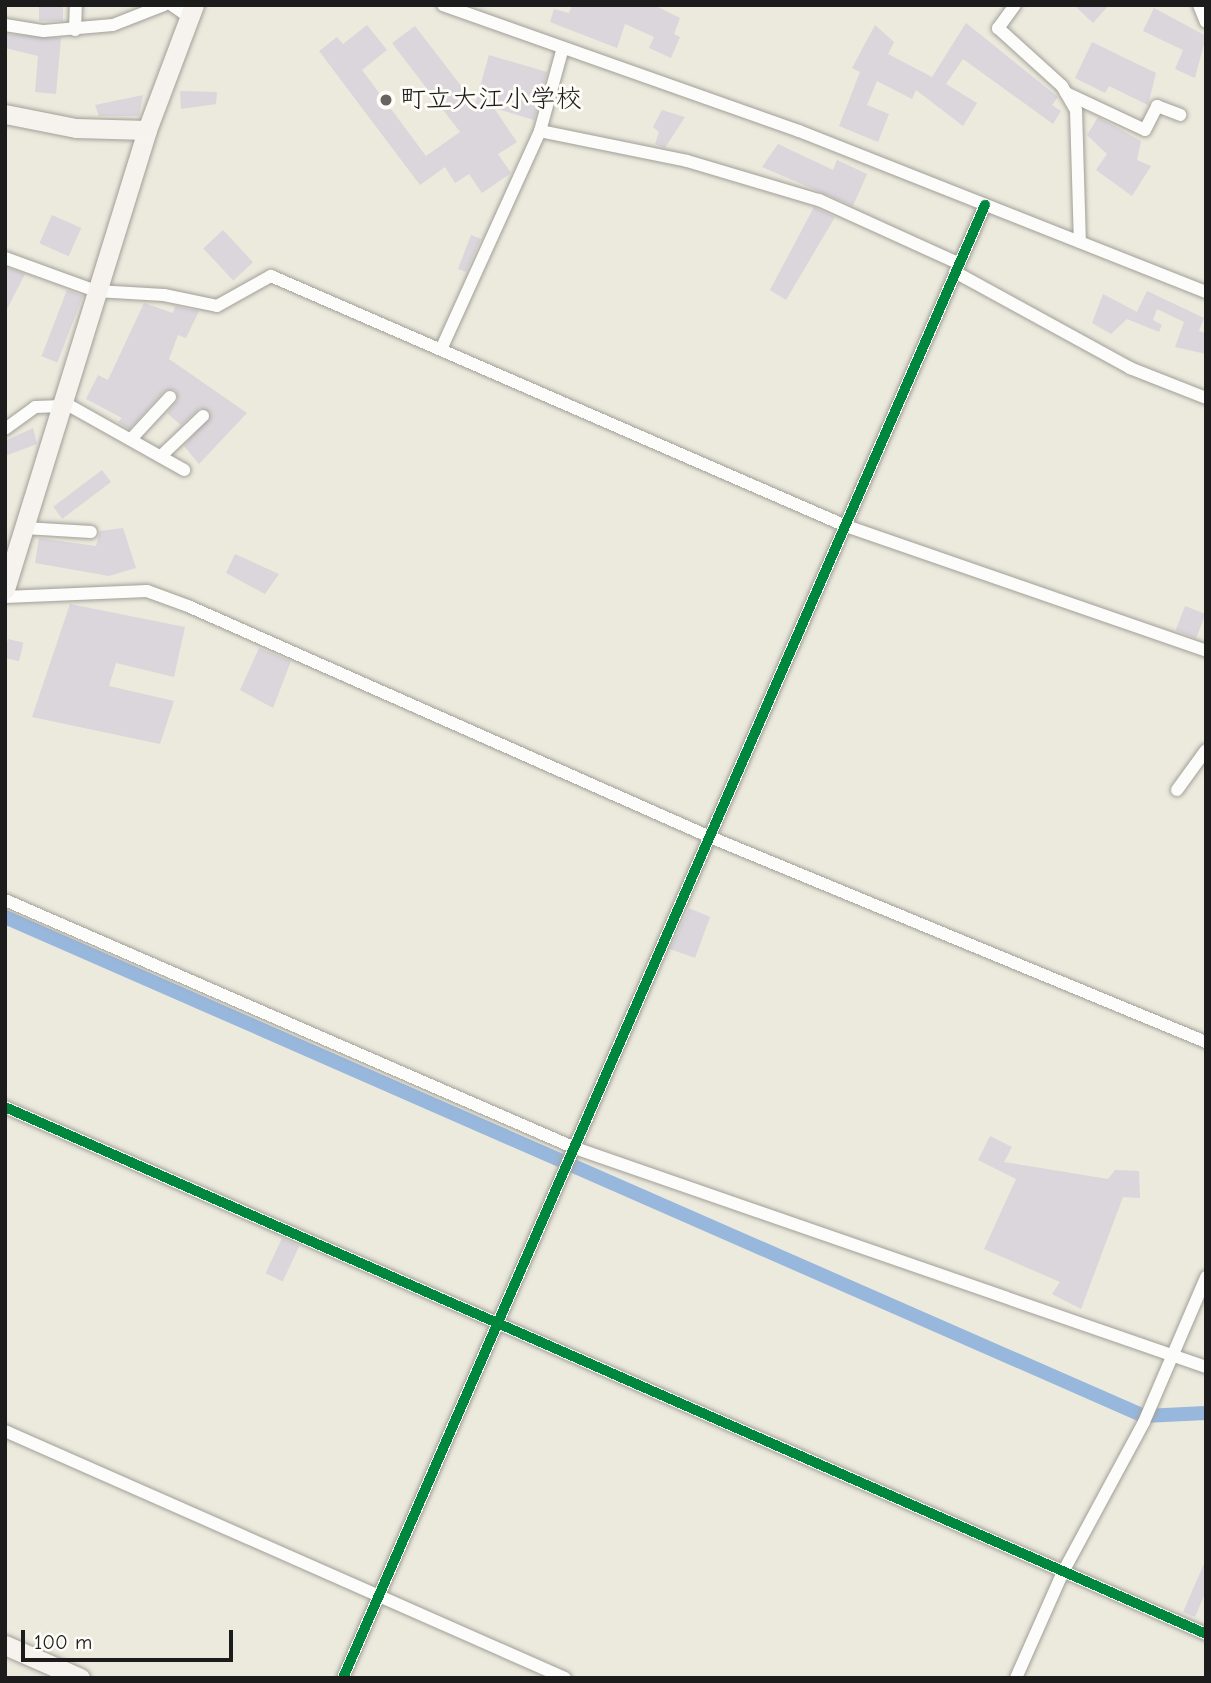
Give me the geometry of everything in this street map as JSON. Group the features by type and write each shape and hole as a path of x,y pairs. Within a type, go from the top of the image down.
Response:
{"street":[{"path":"75,30 76,5"},
{"path":"5,25 75,30 113,25 164,5"},
{"path":"5,589 147,130 191,11 172,5"},
{"path":"443,5 562,51 799,131 1206,292"},
{"path":"1015,5 998,28 1066,93 1076,110 1080,242"},
{"path":"1199,5 1206,22"},
{"path":"443,345 540,131 562,51"},
{"path":"1066,93 1145,130 1157,106 1180,115"},
{"path":"5,114 76,128 147,130"},
{"path":"540,131 687,161 819,200 957,268 1130,368 1206,398"},
{"path":"342,1678 985,205"},
{"path":"5,258 96,291 164,295 217,306 271,276 443,345 846,526 1206,651"},
{"path":"132,438 170,397"},
{"path":"5,429 35,407 63,404 132,438 184,470"},
{"path":"161,456 202,415"},
{"path":"24,528 91,532"},
{"path":"5,597 148,591 710,837 1206,1042"},
{"path":"1177,790 1206,750"},
{"path":"5,900 575,1148 1172,1359 1206,1367"},
{"path":"5,1107 500,1320 1206,1634"},
{"path":"1016,1678 1063,1572 1144,1422 1206,1277"},
{"path":"5,1431 565,1678"},
{"path":"5,1645 79,1678"}],"building":[{"path":"39,5 63,5 63,21 39,21"},
{"path":"572,5 654,5 680,18 674,34 680,37 671,58 649,48 654,37 625,24 617,48 550,22 554,9 569,13"},
{"path":"1074,5 1109,5 1093,23"},
{"path":"1154,8 1206,36 1195,78 1175,69 1183,50 1143,31"},
{"path":"966,23 1058,97 1052,105 1061,111 1053,124 963,59 946,84 977,103 963,126 916,90 912,99 877,81 867,105 889,114 878,142 839,126 860,72 852,68 875,25 894,42 888,54 932,77"},
{"path":"367,25 387,50 362,70 426,156 460,132 392,43 415,26 475,104 489,55 547,72 534,120 494,108 517,142 498,154 511,173 482,193 469,174 455,183 445,167 420,185 319,51 337,37 343,44"},
{"path":"5,34 61,38 56,94 35,92 38,56 5,48"},
{"path":"1092,42 1156,73 1148,105 1109,86 1105,93 1075,78"},
{"path":"180,91 217,92 216,104 181,109"},
{"path":"143,95 139,116 99,116 95,105"},
{"path":"662,110 685,117 665,148 655,144 659,132 653,127"},
{"path":"1098,117 1141,141 1137,160 1151,166 1132,196 1096,170 1107,154 1087,135"},
{"path":"778,144 833,170 837,160 867,174 853,206 762,167"},
{"path":"814,207 835,217 786,300 770,290"},
{"path":"52,215 81,228 69,256 39,243"},
{"path":"223,230 253,262 233,281 203,248"},
{"path":"471,235 481,239 466,272 458,269"},
{"path":"5,267 25,274 5,313"},
{"path":"67,290 83,296 57,362 42,356"},
{"path":"1147,291 1204,318 1199,331 1206,333 1206,354 1175,347 1184,322 1157,309 1153,320 1162,325 1159,332 1127,319 1111,334 1092,323 1103,294 1137,312"},
{"path":"144,303 173,313 175,306 199,311 186,338 178,335 169,359 247,413 199,464 184,446 211,413 200,408 181,425 167,413 178,400 175,390 164,391 129,429 118,422 122,418 86,399 98,375 108,380"},
{"path":"33,428 37,444 5,456 5,441"},
{"path":"102,470 111,482 62,519 53,507"},
{"path":"123,528 136,568 109,576 35,563 39,538 96,546 100,531"},
{"path":"235,554 279,574 265,594 226,573"},
{"path":"70,604 185,627 174,677 116,663 109,686 174,701 160,744 32,717"},
{"path":"1185,606 1206,614 1196,638 1176,630"},
{"path":"8,639 24,643 19,661 5,658"},
{"path":"259,648 291,661 273,708 240,690"},
{"path":"689,908 710,917 695,958 670,949"},
{"path":"990,1136 1012,1147 1004,1162 1108,1179 1115,1170 1139,1171 1140,1198 1123,1197 1081,1309 1052,1294 1060,1282 984,1249 1016,1179 978,1160"},
{"path":"282,1238 299,1246 283,1281 266,1273"},
{"path":"1206,1559 1206,1591 1195,1617 1183,1612"}],"waterway":[{"path":"5,917 1144,1416 1206,1413"}],"cycle path":[{"path":"343,1678 985,205"},
{"path":"5,1107 1206,1634"}],"place":[{"name":"町立大江小学校","path":"386,100"}]}
